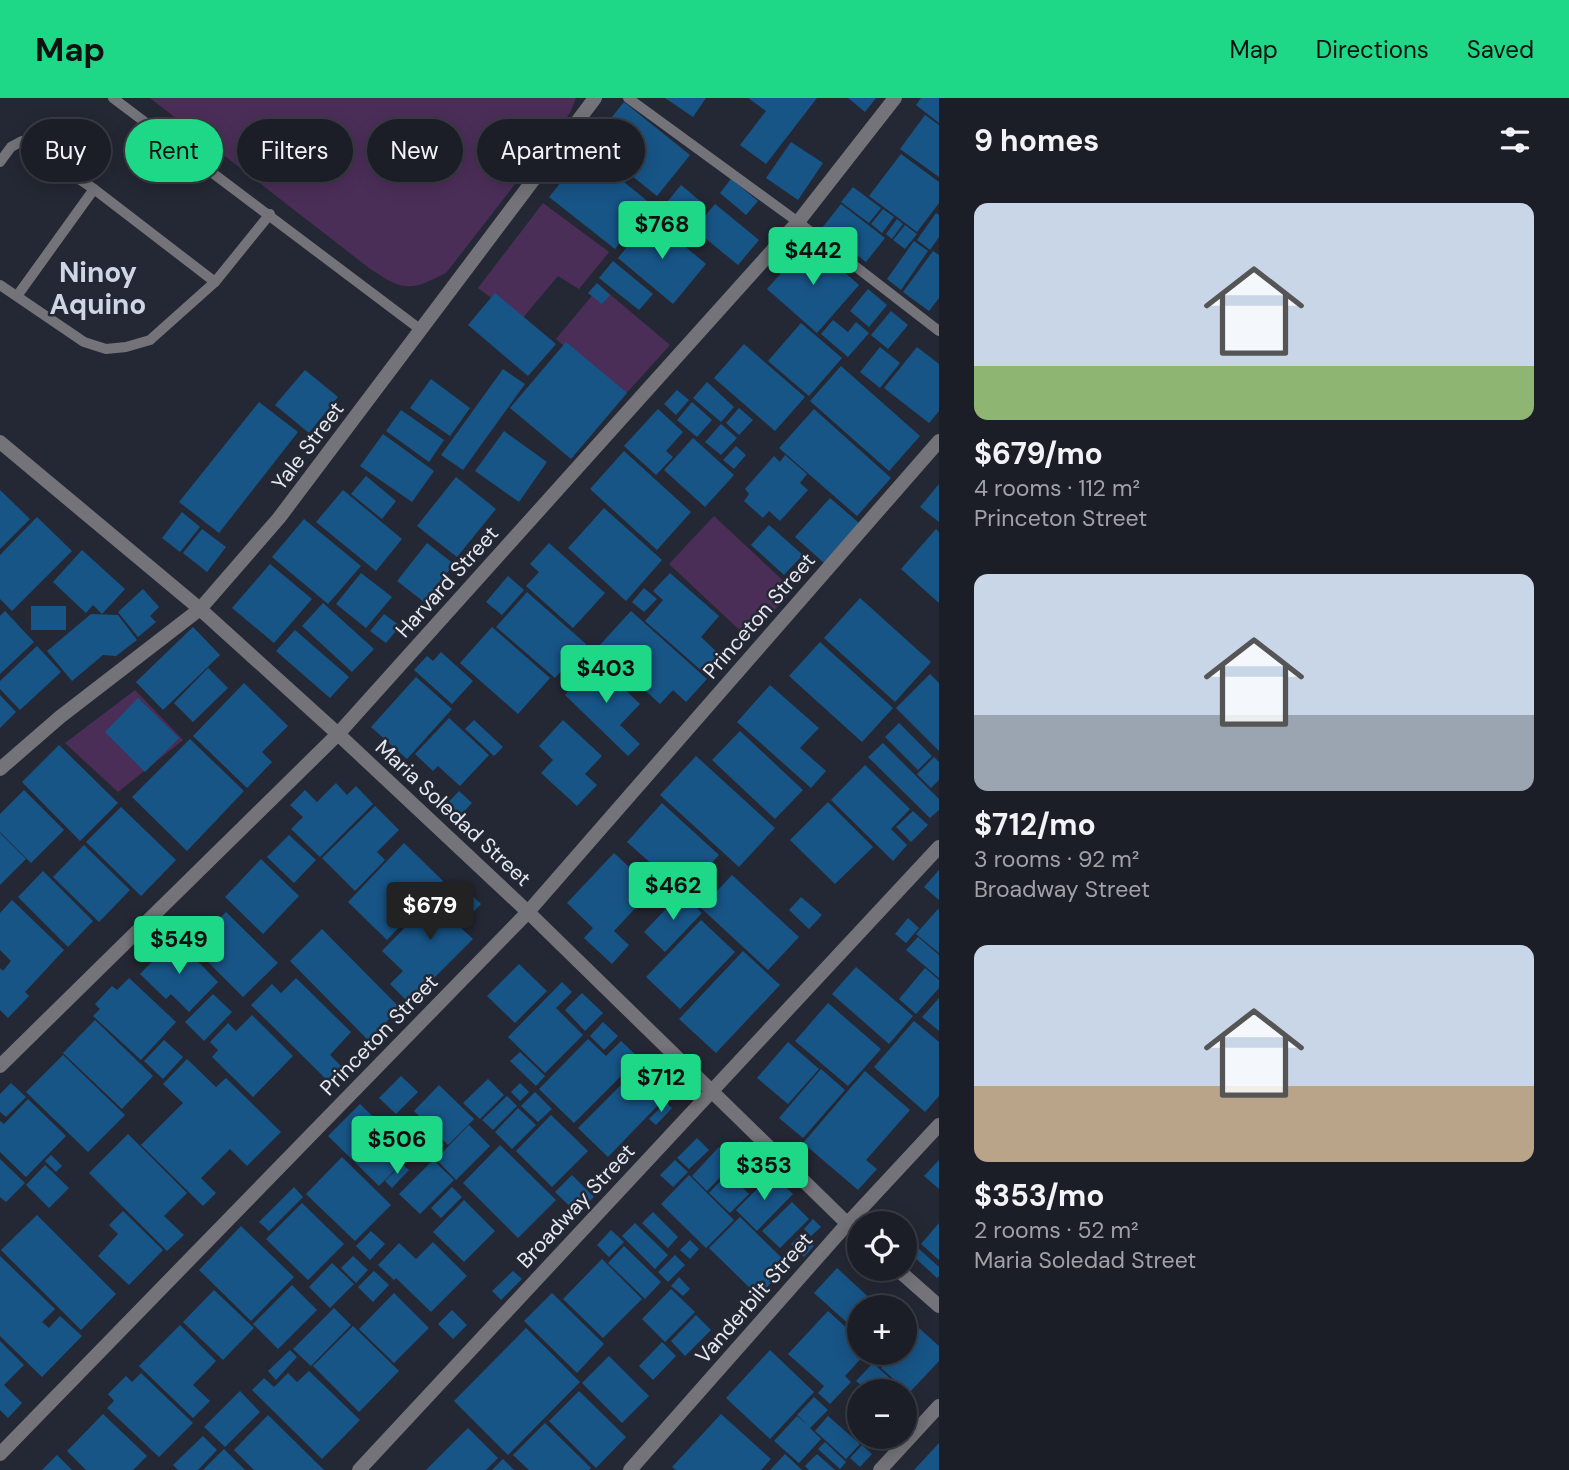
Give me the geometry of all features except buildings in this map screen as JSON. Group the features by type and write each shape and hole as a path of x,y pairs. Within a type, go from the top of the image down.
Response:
{"street":[{"name":"Yale Street","path":"0,769 60,717 200,610 279,518 595,98"},
{"name":"Harvard Street","path":"0,1066 338,734 797,222 895,98"},
{"name":"Princeton Street","path":"0,1454 528,912 939,441"},
{"name":"Maria Soledad Street","path":"1,445 200,610 338,734 528,912 847,1224"},
{"name":"Broadway Street","path":"359,1470 939,848"},
{"name":"Vanderbilt Street","path":"859,1211 939,1125"},
{"name":"Vanderbilt Street","path":"630,1470 847,1224"},
{"path":"911,1281 939,1306"},
{"path":"880,1470 939,1406"}],"lane":[{"path":"113,98 421,330"},
{"path":"628,98 939,331"},
{"path":"0,162 11,147 22,141 94,189 215,282"},
{"path":"17,296 94,189"},
{"path":"0,285 84,342 106,349 126,347 150,340 215,282 270,214"}],"shaded area":[{"path":"150,98 576,98 565,119 477,119 477,182 517,182 446,273 414,286 399,285 369,268 258,182 353,182 353,119 237,119 237,166 223,155 223,119 177,119"},
{"path":"543,203 609,252 579,289 558,276 521,320 478,288"},
{"path":"600,286 670,345 622,398 556,339"},
{"path":"714,516 793,590 748,638 669,564"},
{"path":"135,690 183,740 118,792 65,743"}],"district":[{"name":"Ninoy Aquino","path":"98,288"}]}
